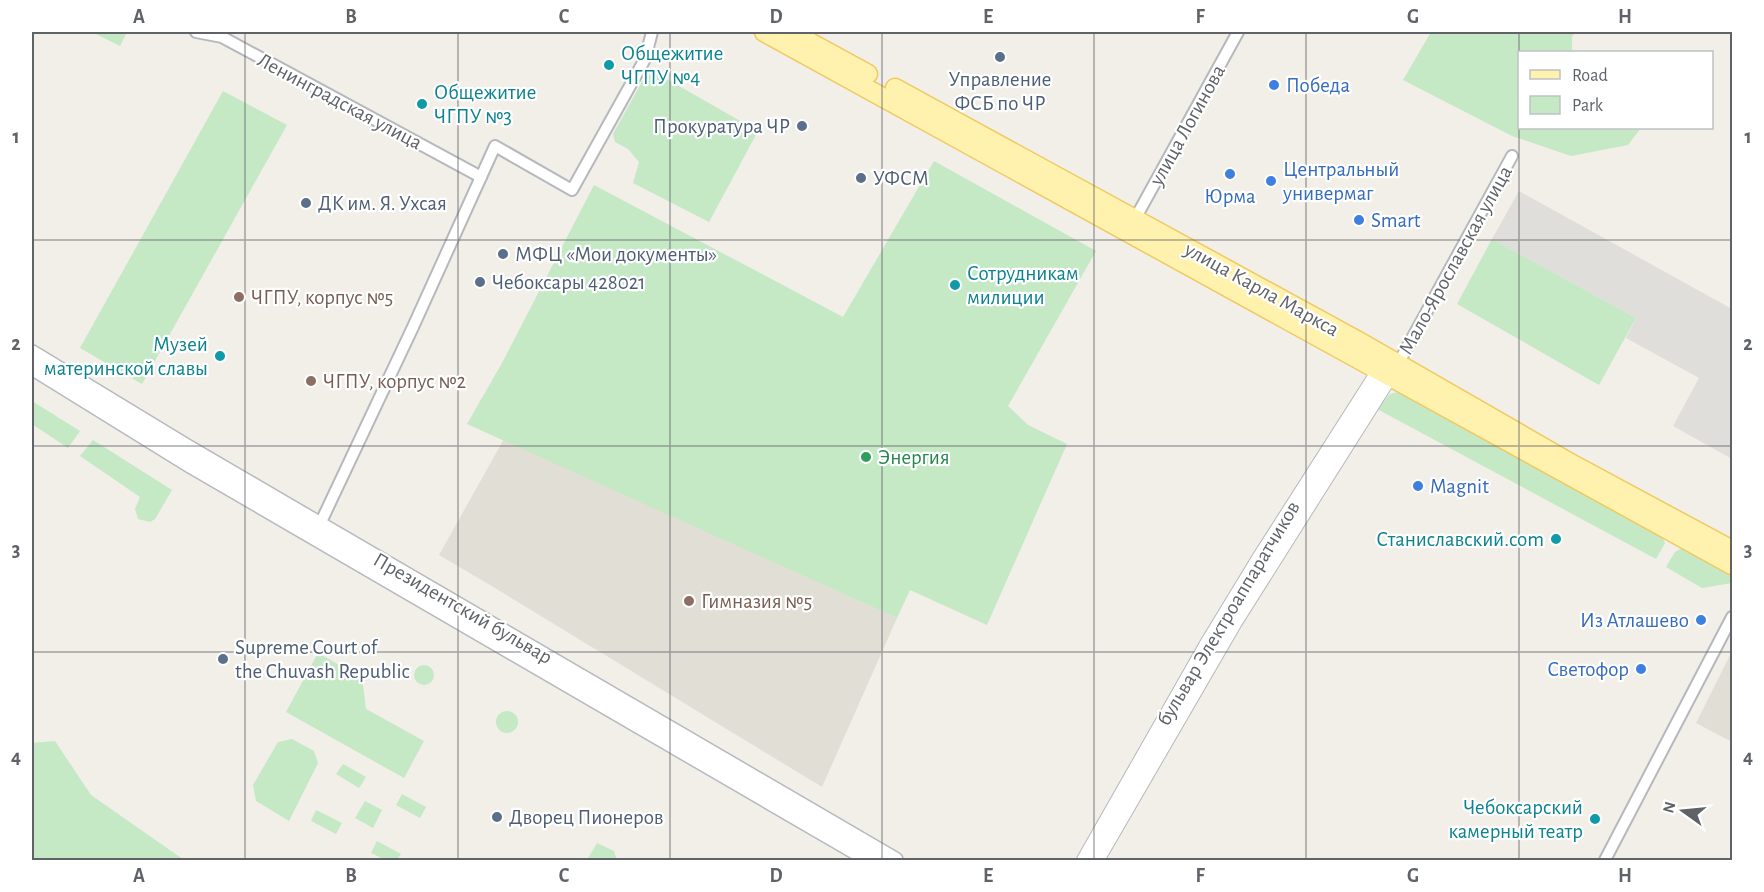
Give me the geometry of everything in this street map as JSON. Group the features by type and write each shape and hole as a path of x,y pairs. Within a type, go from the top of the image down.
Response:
{"main road":[{"name":"улица Карла Маркса","path":"764,32 865,79 1132,225 1389,369 1568,476 1732,565"},
{"name":"улица Карла Маркса","path":"791,32 865,79"},
{"name":"Президентский бульвар","path":"32,353 195,460"},
{"name":"Президентский бульвар","path":"32,367 895,861"},
{"name":"улица Карла Маркса","path":"1389,369 1732,550"},
{"name":"Президентский бульвар","path":"373,563 870,861"}],"street":[{"name":"Ленинградская улица","path":"196,32 223,34 481,177"},
{"path":"316,530 495,146 572,190 645,59 652,32"},
{"name":"улица Логинова","path":"1132,225 1238,32"},
{"name":"Мало-Ярославская улица","path":"1389,369 1512,156"},
{"name":"бульвар Электроаппаратчиков","path":"1084,861 1207,644 1260,557 1389,369"},
{"name":"бульвар Электроаппаратчиков","path":"1097,861 1234,622 1389,369"},
{"path":"1605,861 1732,617"}],"shaded area":[{"path":"1519,191 1732,309 1732,459 1673,426 1699,378 1626,338 1636,318 1492,239"},
{"name":"Гимназия №5","path":"504,439 897,618 822,787 439,555"},
{"path":"1732,651 1732,742 1696,723"}],"green space":[{"path":"92,32 127,32 120,46"},
{"path":"1431,32 1575,32 1572,37 1572,51 1518,51 1518,129 1640,129 1628,145 1571,156 1512,136 1403,80"},
{"path":"649,69 758,131 709,222 633,183 639,162 628,149 615,142 613,134"},
{"path":"223,91 287,125 142,384 80,348"},
{"path":"934,161 1096,251 1008,406 1028,425 1067,444 987,625 910,590 897,618 467,424 502,363 594,185 843,317"},
{"path":"1492,239 1636,318 1599,385 1457,304"},
{"path":"1406,393 1662,536 1665,543 1656,559 1377,409 1390,394"},
{"path":"32,401 80,431 68,448 32,424"},
{"path":"93,440 172,490 155,519 150,522 138,519 135,509 140,497 80,456"},
{"path":"1686,549 1727,571 1732,575 1732,583 1702,588 1666,567 1675,552"},
{"path":"318,653 362,678 366,709 424,741 404,778 286,712"},
{"path":"424,665 431,668 434,675 431,682 424,685 417,682 414,675 417,668"},
{"path":"507,711 515,714 518,722 515,730 507,733 499,730 496,722 499,714"},
{"path":"292,739 314,751 318,763 289,821 256,801 253,785 278,742"},
{"path":"55,741 91,795 184,860 32,860 32,743"},
{"path":"343,764 366,777 359,788 336,774"},
{"path":"402,794 426,807 420,818 396,805"},
{"path":"365,801 382,810 373,828 355,818"},
{"path":"316,810 342,823 336,834 311,821"},
{"path":"377,841 401,854 397,860 386,860 371,853"},
{"path":"597,843 614,851 617,860 587,860"}],"place":[{"name":"Управление ФСБ по ЧР","path":"1000,57"},
{"name":"Общежитие ЧГПУ №4","path":"609,65"},
{"name":"Победа","path":"1274,85"},
{"name":"Общежитие ЧГПУ №3","path":"422,104"},
{"name":"Прокуратура ЧР","path":"802,126"},
{"name":"Юрма","path":"1230,174"},
{"name":"УФСМ","path":"861,178"},
{"name":"Центральный универмаг","path":"1271,181"},
{"name":"ДК им. Я. Ухсая","path":"306,203"},
{"name":"Smart","path":"1359,220"},
{"name":"МФЦ «Мои документы»","path":"503,254"},
{"name":"Чебоксары 428021","path":"480,282"},
{"name":"Сотрудникам милиции","path":"955,285"},
{"name":"ЧГПУ, корпус №5","path":"239,297"},
{"name":"Музей материнской славы","path":"220,356"},
{"name":"ЧГПУ, корпус №2","path":"311,381"},
{"name":"Энергия","path":"866,457"},
{"name":"Magnit","path":"1418,486"},
{"name":"Станиславский.com","path":"1556,539"},
{"name":"Гимназия №5","path":"689,601"},
{"name":"Из Атлашево","path":"1701,620"},
{"name":"Supreme Court of the Chuvash Republic","path":"223,659"},
{"name":"Светофор","path":"1641,669"},
{"name":"Дворец Пионеров","path":"497,817"},
{"name":"Чебоксарский камерный театр","path":"1595,819"}]}
